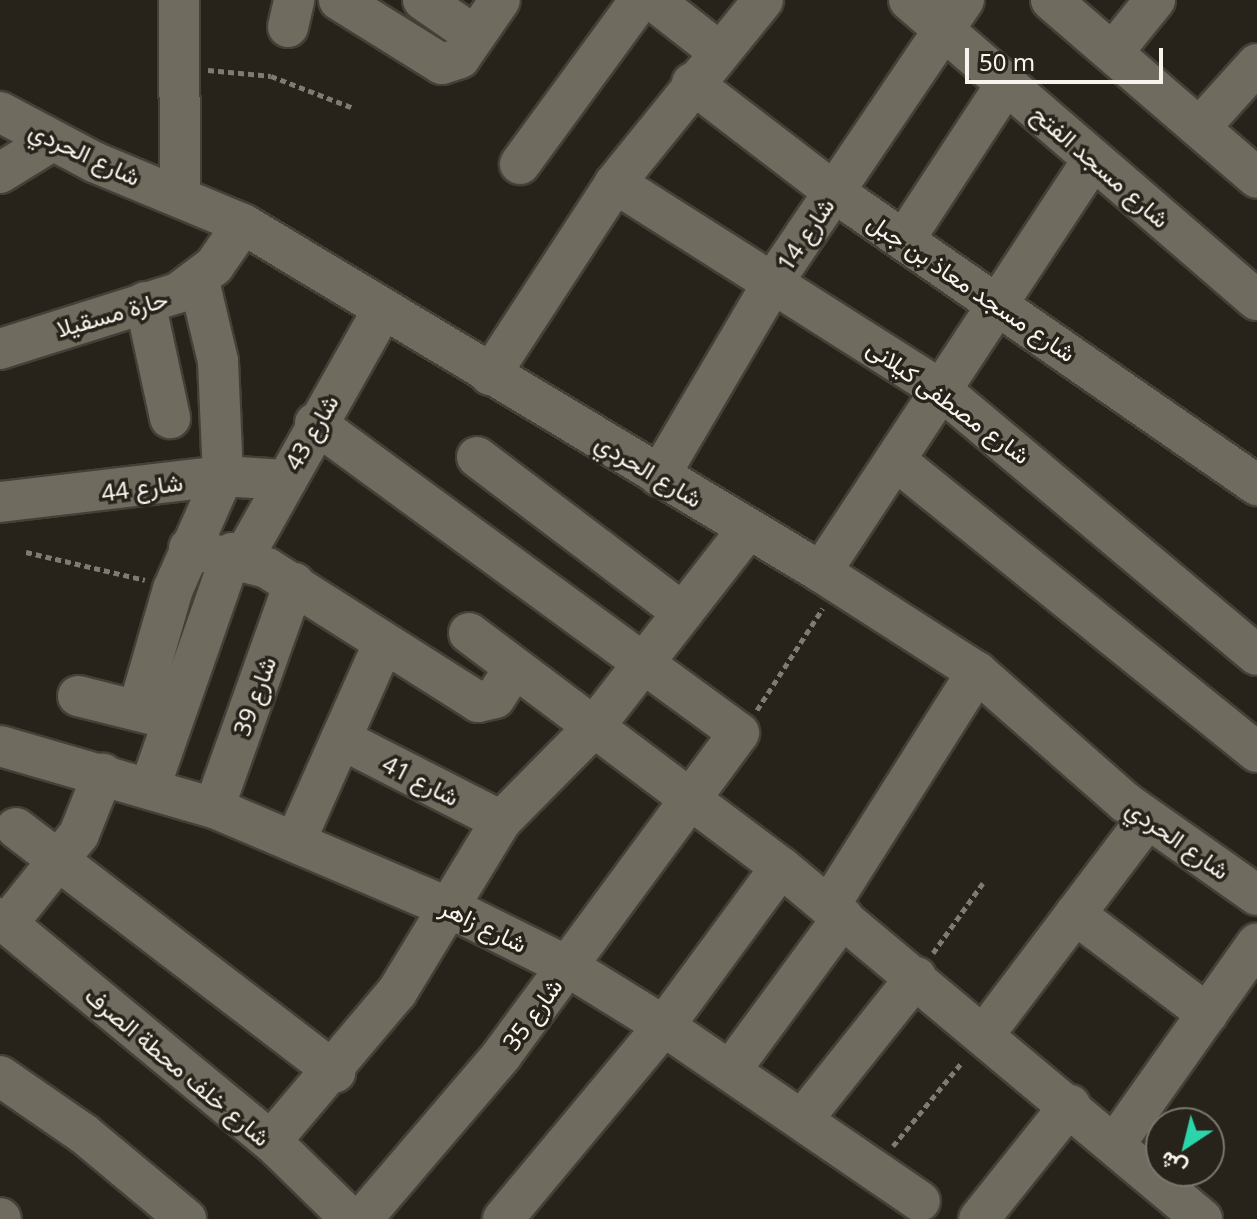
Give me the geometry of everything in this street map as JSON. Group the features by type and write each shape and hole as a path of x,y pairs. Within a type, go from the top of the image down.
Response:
{"street":[{"path":"179,0 180,193"},
{"path":"339,0 442,64 455,62 500,0"},
{"path":"423,0 475,36"},
{"path":"520,164 640,0"},
{"path":"653,0 718,51"},
{"path":"490,375 615,183 692,83 763,0"},
{"name":"شارع مسجد الفتح","path":"909,0 953,14 1006,84 1257,300"},
{"path":"1051,0 1202,125 1257,178"},
{"path":"1113,52 1155,0"},
{"name":"شارع 14","path":"659,476 775,279 953,14"},
{"path":"1202,125 1257,64"},
{"name":"شارع مسجد معاذ بن جبل","path":"692,83 834,192 1257,485"},
{"path":"904,240 1006,84"},
{"name":"شارع الحردي","path":"0,112 52,141 180,193 243,224 382,311 829,577 977,672 1147,819 1256,894"},
{"path":"0,173 52,141"},
{"path":"829,577 895,460 1093,160"},
{"name":"شارع مصطفى كيلانى","path":"615,183 775,279 941,390 1257,655"},
{"name":"حارة مسقيلا","path":"0,349 145,302 199,281 243,224"},
{"path":"150,787 173,589 223,476 218,361 199,281"},
{"path":"145,302 170,418"},
{"name":"شارع 43","path":"156,715 238,555 382,311"},
{"path":"315,423 645,661 739,733"},
{"path":"477,457 683,613"},
{"path":"895,460 1257,752"},
{"name":"شارع 44","path":"0,502 223,476 284,480"},
{"path":"271,1141 335,1072 450,908 501,821 593,728 748,529"},
{"path":"189,548 238,555 294,583 383,644 478,702 495,698 512,672"},
{"name":"شارع 39","path":"214,808 294,583"},
{"path":"469,633 512,672 781,867 1117,1141 1202,1219"},
{"path":"295,842 383,644"},
{"path":"730,1071 836,911 977,672"},
{"path":"78,696 156,715"},
{"name":"شارع 35","path":"362,1219 567,966 739,733"},
{"name":"شارع 41","path":"341,739 501,821"},
{"name":"شارع زاهر","path":"0,746 214,808 450,908 567,966 664,1026 920,1201"},
{"path":"3,921 60,861 103,774"},
{"path":"986,1032 1147,819"},
{"path":"16,828 335,1072"},
{"path":"503,1219 664,1026 781,867"},
{"path":"1075,914 1207,1014"},
{"name":"شارع خلف محطة الصرف","path":"3,921 271,1141 351,1219"},
{"path":"1117,1141 1257,943"},
{"path":"802,1120 916,977"},
{"path":"0,1076 84,1134 186,1219"},
{"path":"979,1219 1070,1105"}],"path":[{"path":"179,67 271,76 351,107"},
{"path":"26,552 173,589"},
{"path":"739,733 793,663 829,577"},
{"path":"916,977 983,883"},
{"path":"874,1169 986,1032"}]}
